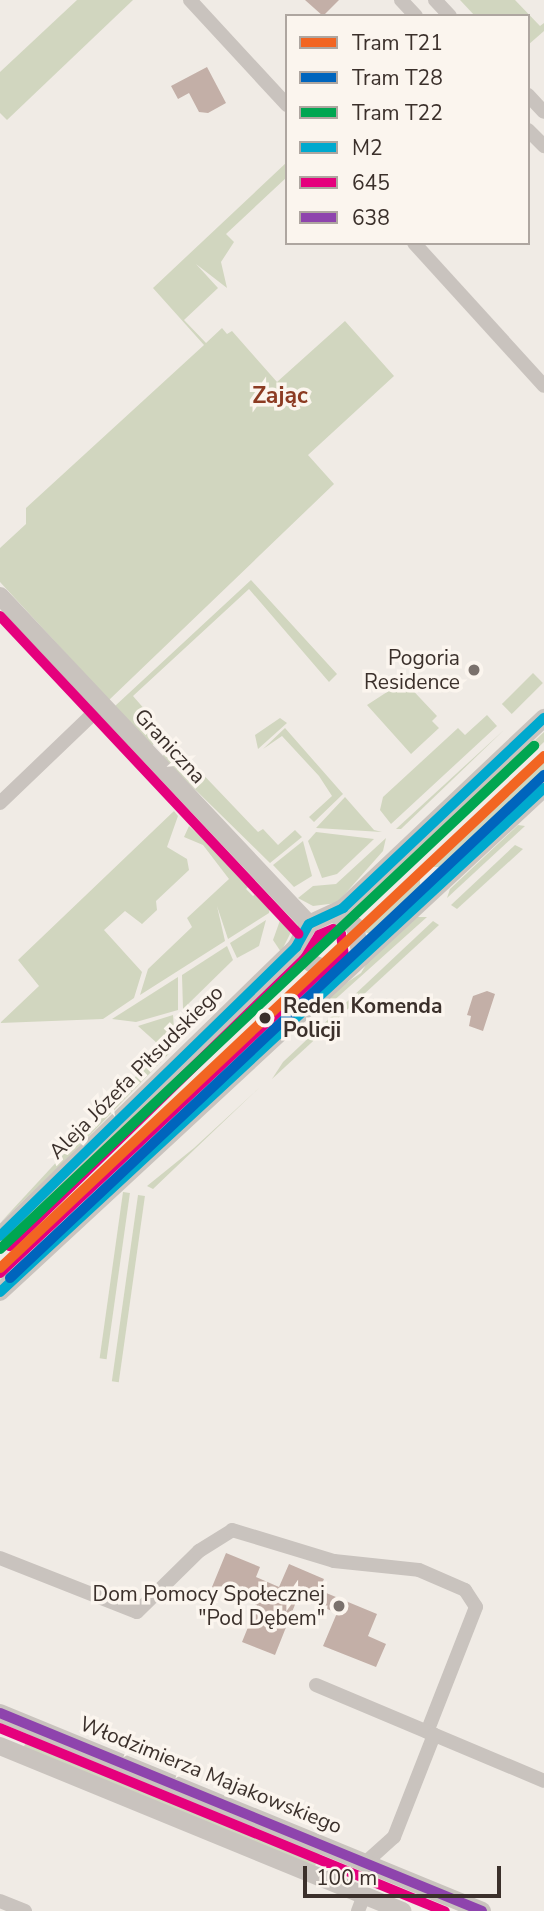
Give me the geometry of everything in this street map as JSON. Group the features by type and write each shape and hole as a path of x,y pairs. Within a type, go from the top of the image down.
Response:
{"street":[{"path":"190,0 285,103"},
{"path":"401,0 414,14"},
{"path":"435,0 448,14"},
{"path":"530,97 544,111"},
{"path":"530,132 544,146"},
{"path":"416,245 544,386"},
{"name":"Graniczna","path":"0,596 305,931"},
{"path":"0,803 101,706"},
{"path":"340,975 311,963 305,931 334,914 544,718"},
{"path":"0,1292 544,788"},
{"path":"334,914 355,926 361,957"},
{"name":"Aleja Józefa Piłsudskiego","path":"0,1236 305,931"},
{"path":"0,1558 137,1612 218,1536 242,1530 334,1561 419,1570 469,1593 476,1604 474,1616 394,1837 365,1863"},
{"path":"316,1685 544,1781"},
{"name":"Włodzimierza Majakowskiego","path":"0,1713 482,1911"},
{"path":"0,1746 324,1879 361,1903 402,1911"},
{"path":"324,1879 325,1863 336,1851"},
{"path":"0,1901 25,1911"}],"green space":[{"path":"77,0 133,0 7,120 0,113 0,72"},
{"path":"460,0 515,0 528,14 473,14"},
{"path":"530,16 540,26 544,23 544,31 530,43"},
{"path":"285,164 285,179 226,234 234,242 221,262 227,288 196,264 218,288 184,320 206,343 222,328 227,334 232,331 277,382 345,321 394,376 308,455 334,484 109,700 0,582 0,548 26,524 26,508 204,345 153,288"},
{"path":"251,580 337,674 329,682 249,589 133,696 167,735 151,746 115,706"},
{"path":"533,673 543,683 512,714 502,704"},
{"path":"404,681 437,716 432,721 439,728 411,754 367,705"},
{"path":"487,715 497,726 391,824 380,810 383,797 458,728 465,735"},
{"path":"280,718 287,723 258,749 255,735"},
{"path":"285,728 343,794 314,822 309,817 332,796 319,776 282,736 263,749"},
{"path":"505,729 401,829 396,829"},
{"path":"544,732 544,742 421,857 422,845"},
{"path":"173,743 258,832 263,829 278,845 295,830 302,837 270,863 162,757"},
{"path":"544,761 544,774 445,867 430,867"},
{"path":"345,797 374,830 382,832 316,828"},
{"path":"174,811 178,816 167,847 187,859 189,870 156,901 157,910 142,924 125,911 104,930 142,972 134,998 103,1019 0,1023 39,986 18,960"},
{"path":"518,825 525,826 447,898 450,889"},
{"path":"189,826 251,884 246,889 253,896 258,892 270,906 269,913 228,939 217,906 225,941 140,995 148,969 192,927 187,918 229,879 203,845 184,837"},
{"path":"316,832 374,839 337,874 322,878 308,841"},
{"path":"386,838 383,851 337,903 313,906 298,898 313,886 336,884"},
{"path":"303,841 312,876 294,887 273,865"},
{"path":"515,845 523,849 457,909 451,905"},
{"path":"403,863 411,866 354,919 348,912"},
{"path":"420,876 420,890 373,934 363,932"},
{"path":"283,912 292,930 281,952 273,940"},
{"path":"414,917 427,917 330,1004 324,998 361,973 373,953"},
{"path":"266,920 259,946 237,958 230,943"},
{"path":"433,921 439,925 272,1079 283,1062"},
{"path":"227,946 233,960 183,1009 182,975"},
{"path":"280,972 283,975 225,1029 230,1035 0,1253"},
{"path":"178,977 178,1010 136,1022 112,1019"},
{"path":"304,997 0,1279 0,1272 206,1075 239,1045 244,1050"},
{"path":"173,1015 174,1028 158,1044 138,1026"},
{"path":"199,1017 187,1035 63,1163 0,1223 137,1075"},
{"path":"259,1088 153,1189 147,1186 194,1148"},
{"path":"123,1192 130,1193 107,1359 100,1358"},
{"path":"138,1195 145,1196 119,1382 112,1381"},
{"path":"29,1731 321,1852 318,1857 28,1738"},
{"path":"26,1743 316,1862 315,1868 22,1749"}],"building":[{"path":"305,0 339,0 325,14 321,14"},
{"path":"207,67 226,103 208,113 199,112 189,93 178,99 171,86"},
{"path":"487,991 495,994 483,1031 469,1026 471,1016 467,1015 473,996"},
{"name":"Dom Pomocy Społecznej \"Pod Dębem\"","path":"226,1553 260,1567 256,1577 279,1587 289,1564 324,1579 319,1590 377,1614 368,1636 386,1644 376,1667 323,1646 337,1613 298,1597 275,1655 242,1642 257,1605 212,1587"}],"tram line":[{"name":"T22","path":"0,1249 534,746"},
{"name":"T21","path":"0,1268 544,756"},
{"name":"T28","path":"10,1278 544,775"}],"transit line":[{"name":"645","path":"0,616 299,934"},
{"name":"M2","path":"0,1236 296,947 309,924 343,908 544,718"},
{"name":"M2","path":"0,1292 544,788"},
{"name":"645","path":"0,1273 316,976 344,956 341,934 333,929 319,935 306,957 10,1246"},
{"name":"638","path":"0,1713 482,1911"},
{"name":"645","path":"0,1728 445,1911"}],"place":[{"name":"Pogoria Residence","path":"474,670"},
{"name":"Reden Komenda Policji","path":"265,1018"},
{"name":"Dom Pomocy Społecznej \"Pod Dębem\"","path":"339,1606"}],"district":[{"name":"Zając","path":"280,396"}]}
